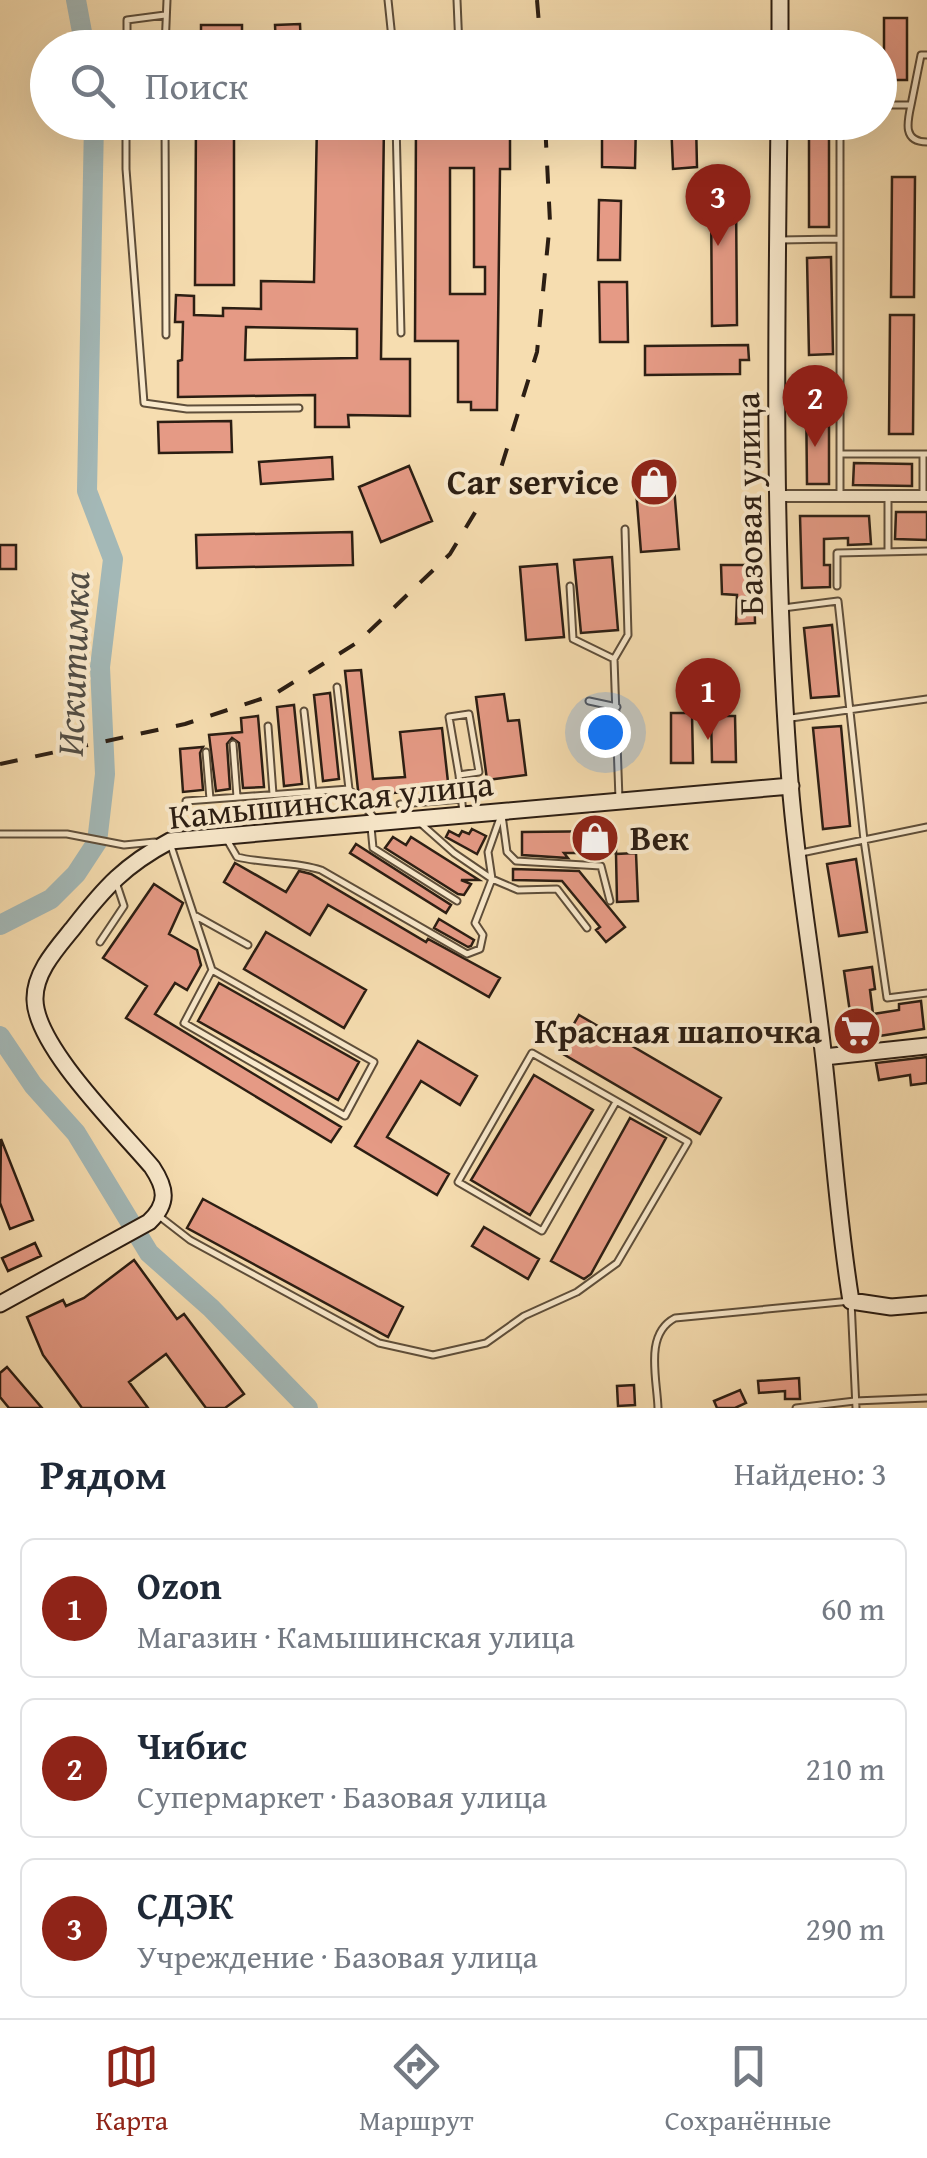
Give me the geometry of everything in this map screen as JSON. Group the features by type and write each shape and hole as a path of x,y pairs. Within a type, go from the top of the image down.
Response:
{"street":[{"path":"780,0 780,30"},
{"name":"Базовая улица","path":"778,140 780,608 790,786 852,1301"},
{"path":"778,496 925,496"},
{"name":"Камышинская улица","path":"153,1218 165,1198 161,1180 53,1050 35,1000 38,980 52,954 129,864 170,842 417,820 462,807 502,812 790,786"},
{"path":"824,1057 927,1046"},
{"path":"0,1304 153,1218"},
{"path":"852,1301 891,1307 927,1304"}],"lane":[{"path":"165,30 167,0"},
{"path":"388,0 391,30"},
{"path":"458,0 459,30"},
{"path":"127,30 127,20 165,15"},
{"path":"927,55 921,55 906,127 917,142 927,142"},
{"path":"897,105 911,105"},
{"path":"126,140 144,402 187,410 299,408"},
{"path":"165,140 166,335"},
{"path":"396,140 401,333"},
{"path":"840,140 840,496"},
{"path":"777,240 838,239"},
{"path":"840,454 925,454 925,496"},
{"path":"888,496 888,551"},
{"path":"619,802 614,659 628,635 625,529"},
{"path":"837,586 837,553 927,550"},
{"path":"570,586 573,639 614,659"},
{"path":"780,608 838,601 848,710 886,998 927,993"},
{"path":"337,687 349,789 375,823 373,848 457,901"},
{"path":"786,718 927,700"},
{"path":"588,701 617,706"},
{"path":"304,712 313,791"},
{"path":"400,804 462,807 449,718 469,714 479,772 459,775"},
{"path":"268,726 274,794"},
{"path":"233,744 237,797"},
{"path":"206,752 210,799"},
{"path":"186,801 349,789"},
{"path":"226,836 237,857 265,864 302,864 320,870 467,954 480,949 483,935 475,923 492,879 488,852 502,812"},
{"path":"502,812 507,852 516,861 601,866 610,901"},
{"path":"417,820 454,853 492,879 518,890 557,889 587,928"},
{"path":"798,853 927,826"},
{"path":"0,834 67,834 124,844 170,842 212,970 374,1062 345,1116 184,1023 212,970"},
{"path":"100,942 124,906 114,879"},
{"path":"194,915 248,946"},
{"path":"153,1218 378,1344 434,1355 486,1343 524,1316 577,1292 617,1263 688,1142 532,1053 458,1182 542,1231 616,1102"},
{"path":"658,1408 655,1341 659,1330 675,1318 852,1301 856,1404"},
{"path":"796,1408 927,1398"}],"building":[{"path":"884,18 907,18 907,80 897,80 897,30 884,30"},
{"path":"300,24 300,30 275,30 275,25"},
{"path":"201,25 242,25 242,30 201,30"},
{"path":"196,140 234,140 234,285 195,285"},
{"path":"317,140 384,140 381,359 410,359 410,416 348,415 349,427 315,427 315,395 178,397 183,322 175,322 176,295 194,296 194,315 223,316 223,308 261,309 261,281 314,282","holes":["246,327 357,329 357,358 245,360"]},
{"path":"416,140 510,140 510,169 500,169 497,410 471,410 471,402 458,402 458,341 415,341","holes":["450,168 474,168 474,267 485,267 485,294 450,294"]},
{"path":"602,140 636,140 635,168 602,167"},
{"path":"672,140 696,140 697,167 673,169"},
{"path":"809,140 829,140 829,227 809,227"},
{"path":"892,177 915,177 914,297 891,297"},
{"path":"711,195 736,195 737,325 712,326"},
{"path":"599,200 621,201 620,260 598,260"},
{"path":"831,257 833,354 809,355 807,258"},
{"path":"599,282 627,282 628,342 600,342"},
{"path":"890,315 914,315 913,434 889,434"},
{"path":"748,345 749,360 740,360 740,374 645,375 645,346"},
{"path":"806,390 829,390 829,484 807,484"},
{"path":"231,421 232,452 159,453 158,422"},
{"path":"332,457 333,479 261,484 259,462"},
{"path":"854,463 912,464 912,486 853,485"},
{"path":"409,466 432,521 381,542 359,487"},
{"path":"673,474 679,549 641,552 635,477"},
{"path":"896,512 927,512 927,540 895,539"},
{"path":"800,516 869,516 871,544 848,545 848,538 824,539 824,565 830,565 830,587 802,588"},
{"path":"352,532 353,565 197,568 196,535"},
{"path":"0,545 16,545 16,569 0,569"},
{"path":"612,557 618,630 581,633 574,560"},
{"path":"557,564 564,637 526,640 520,567"},
{"path":"721,565 758,565 760,577 754,577 755,623 736,624 737,595 722,594"},
{"path":"832,625 839,696 811,698 804,628"},
{"path":"361,670 373,779 405,777 400,732 442,728 448,782 406,787 406,792 363,795 358,790 345,671"},
{"path":"330,693 339,779 323,781 314,695"},
{"path":"504,694 508,721 519,720 526,775 487,780 476,697"},
{"path":"294,705 302,784 284,786 277,707"},
{"path":"671,713 692,713 693,763 671,763"},
{"path":"258,716 264,787 243,788 239,743 232,738 227,744 230,789 216,791 209,735 242,732 241,718"},
{"path":"711,716 735,716 736,762 712,762"},
{"path":"841,726 850,826 823,829 813,728"},
{"path":"203,747 203,790 183,792 180,749"},
{"path":"472,829 486,836 477,854 446,837 449,831 459,836"},
{"path":"616,831 616,853 564,853 568,858 522,855 522,832"},
{"path":"393,837 406,845 411,837 479,880 461,880 471,884 464,895 458,894 385,848"},
{"path":"356,844 451,905 446,913 350,853"},
{"path":"636,853 638,901 617,902 616,854"},
{"path":"856,859 867,932 839,936 827,864"},
{"path":"235,863 286,892 299,871 311,874 426,942 428,939 500,978 489,997 328,905 310,935 224,882"},
{"path":"513,869 579,871 625,927 606,942 596,930 600,927 562,881 513,880"},
{"path":"154,884 183,903 169,934 197,950 201,965 187,990 175,983 155,1014 341,1127 331,1142 126,1018 147,986 103,958"},
{"path":"439,919 474,940 471,946 434,928"},
{"path":"266,932 366,990 344,1028 244,969"},
{"path":"872,967 873,1014 921,1001 924,1029 854,1040 844,971"},
{"path":"219,983 359,1062 338,1100 198,1021"},
{"path":"579,1015 721,1098 700,1134 558,1051"},
{"path":"418,1041 477,1076 460,1105 421,1081 387,1137 449,1174 437,1195 355,1146"},
{"path":"927,1057 927,1083 911,1085 910,1075 879,1080 876,1063"},
{"path":"534,1075 593,1110 530,1215 471,1180"},
{"path":"630,1118 666,1138 591,1274 584,1279 551,1261"},
{"path":"1,1139 33,1220 10,1229 0,1203"},
{"path":"203,1199 403,1307 388,1337 187,1228"},
{"path":"484,1227 539,1259 528,1279 472,1246"},
{"path":"35,1243 41,1256 8,1271 2,1258"},
{"path":"134,1260 177,1319 184,1314 244,1394 225,1408 206,1408 166,1354 129,1382 148,1408 82,1408 43,1355 27,1317 63,1300 66,1306 84,1298"},
{"path":"7,1367 42,1408 9,1408 0,1397 0,1373"},
{"path":"799,1378 800,1399 785,1399 785,1391 759,1393 758,1381"},
{"path":"634,1385 635,1405 618,1406 617,1386"},
{"path":"740,1390 746,1403 735,1408 717,1408 714,1401"}],"waterway":[{"name":"Искитимка","path":"76,0 82,30"},
{"name":"Искитимка","path":"0,925 51,899 76,874 97,842 105,774 100,667 113,559 87,491 94,140"},
{"path":"0,1036 33,1085 76,1133 149,1253 211,1308 308,1408"}],"railway":[{"path":"537,0 540,30"},
{"path":"0,764 185,724 273,695 358,642 450,554 500,471 537,352 550,222 546,140"}],"place":[{"name":"СДЭК","path":"718,246"},
{"name":"Чибис","path":"815,447"},
{"name":"Car service","path":"654,482"},
{"name":"Ozon","path":"708,740"},
{"name":"Век","path":"595,838"},
{"name":"Красная шапочка","path":"857,1031"}]}
